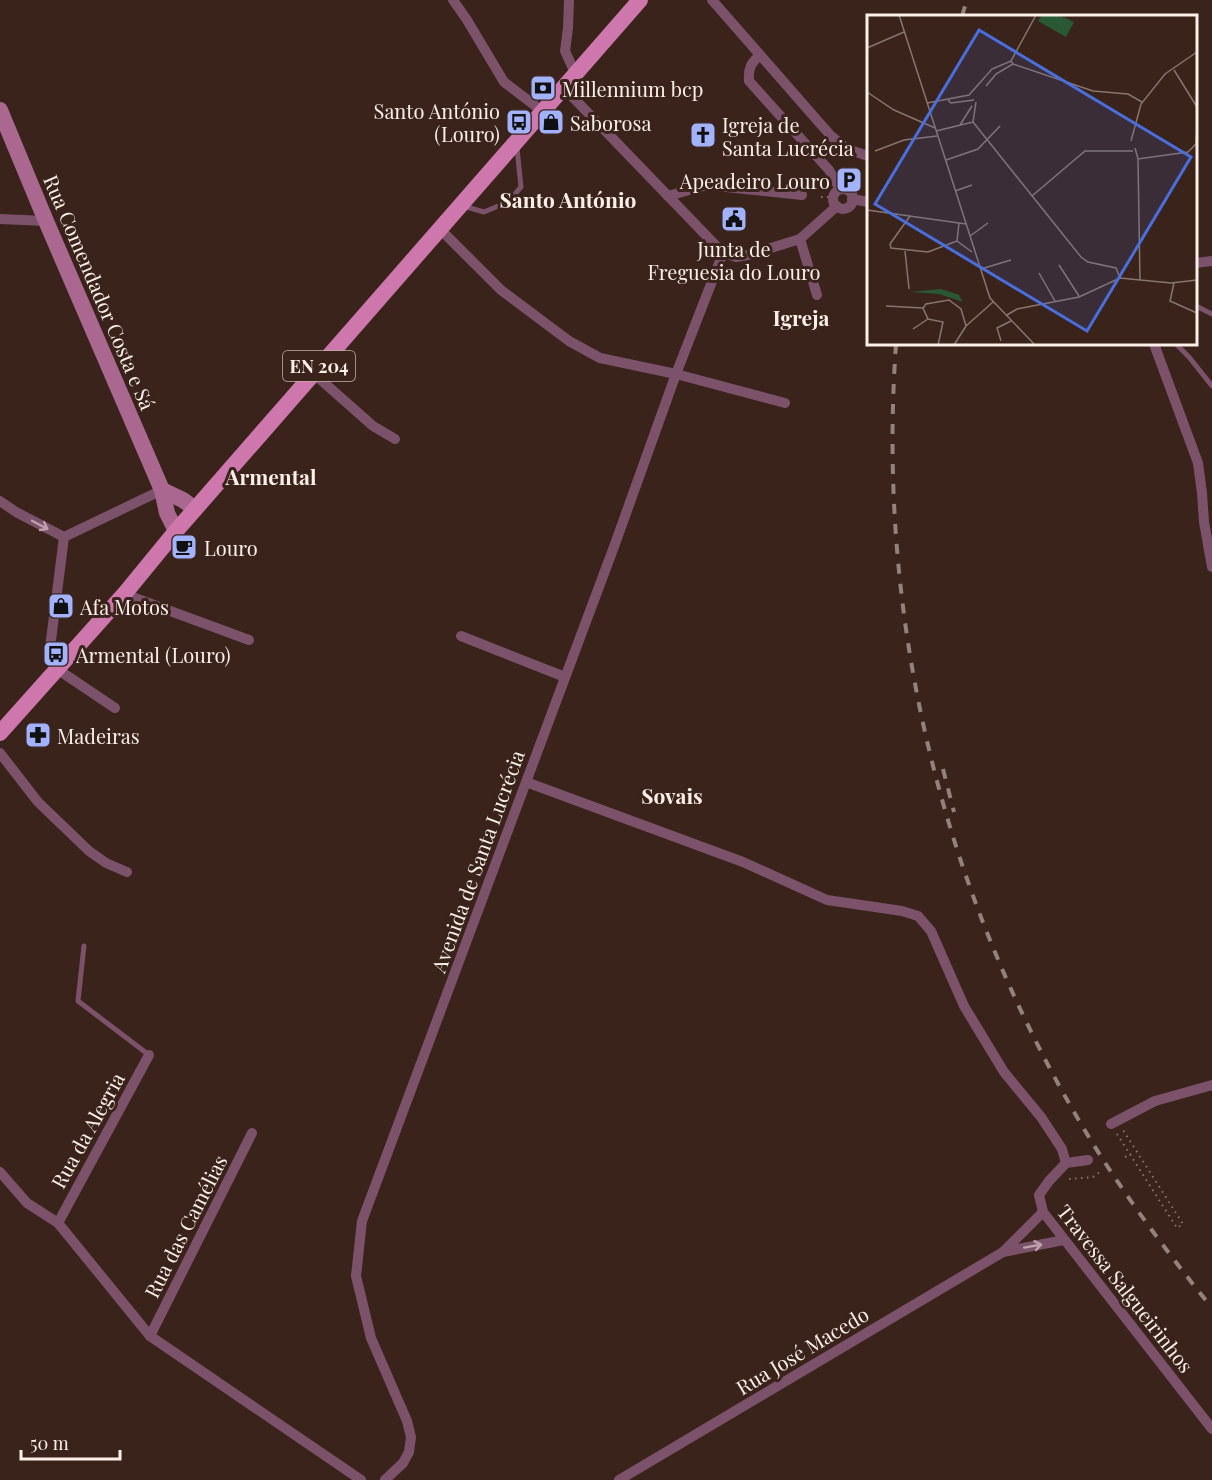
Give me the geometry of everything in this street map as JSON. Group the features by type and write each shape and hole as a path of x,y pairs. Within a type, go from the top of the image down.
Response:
{"main road":[{"name":"EN 204","path":"0,733 126,592 313,373 640,0"},
{"name":"Rua Comendador Costa e Sá","path":"0,110 162,490 176,531"},
{"path":"162,490 183,500 195,509"}],"street":[{"path":"453,0 504,82 542,111"},
{"path":"569,0 565,51 575,73"},
{"path":"712,0 831,136 847,149 867,156"},
{"path":"760,55 752,63 748,72 749,81 829,170 840,189"},
{"path":"563,87 723,253 736,257 748,255 800,239 837,206"},
{"path":"668,196 707,185 802,195"},
{"path":"840,189 848,190 852,199 846,208 837,206 833,201 836,192 840,189"},
{"path":"852,199 867,202"},
{"path":"0,219 46,221"},
{"path":"440,230 501,290 569,341 600,358 676,374 785,403"},
{"path":"800,239 818,295"},
{"name":"Avenida de Santa Lucrécia","path":"385,1480 403,1463 409,1452 411,1437 407,1421 371,1338 356,1276 362,1221 723,253"},
{"path":"1197,263 1212,261"},
{"path":"1154,345 1198,463 1204,522 1212,567"},
{"path":"313,373 373,426 395,439"},
{"path":"64,537 162,490"},
{"path":"0,501 64,537"},
{"path":"50,648 64,537"},
{"path":"126,592 135,598 249,640"},
{"path":"461,636 565,676"},
{"path":"57,669 115,708"},
{"path":"0,753 38,802 89,850 106,863 128,872"},
{"path":"526,782 743,862 827,900 902,911 918,916 931,930 964,1006 1004,1072 1041,1117 1062,1149 1066,1163"},
{"name":"Rua da Alegria","path":"58,1223 149,1055"},
{"path":"1114,1122 1155,1101 1212,1085"},
{"name":"Rua das Camélias","path":"150,1336 252,1133"},
{"path":"1050,1181 1066,1163 1088,1160"},
{"path":"0,1172 27,1203 58,1223 150,1336 361,1480"},
{"name":"Travessa Salgueirinhos","path":"1050,1181 1039,1195 1043,1212 1212,1429"},
{"name":"Rua José Macedo","path":"620,1480 1003,1252 1043,1212"},
{"name":"Rua José Macedo","path":"1003,1252 1064,1240"}],"lane":[{"path":"461,205 484,212 508,201 521,187 517,141"},
{"path":"1197,306 1212,314"},
{"path":"1177,345 1212,386"},
{"path":"84,946 78,1001 149,1055"}],"path":[{"path":"1114,1122 1183,1224 1177,1228 1131,1154 1114,1122"},
{"path":"1125,1157 1131,1154"},
{"path":"1050,1181 1093,1177 1100,1172"}],"railway":[{"path":"962,15 967,0"},
{"path":"896,345 893,448 897,551 910,653 930,754 958,852 994,949 1037,1043 1087,1134 1146,1223 1212,1308"},
{"path":"943,769 954,812"}],"place":[{"name":"Millennium bcp","path":"543,88"},
{"name":"Santo António (Louro)","path":"519,122"},
{"name":"Saborosa","path":"551,122"},
{"name":"Igreja de Santa Lucrécia","path":"703,135"},
{"name":"Apeadeiro Louro","path":"849,180"},
{"name":"Junta de Freguesia do Louro","path":"734,219"},
{"name":"Louro","path":"184,547"},
{"name":"Afa Motos","path":"61,606"},
{"name":"Armental (Louro)","path":"56,654"},
{"name":"Madeiras","path":"38,735"}],"district":[{"name":"Santo António","path":"568,199"},
{"name":"Igreja","path":"801,317"},
{"name":"Armental","path":"271,476"},
{"name":"Sovais","path":"672,795"}]}
